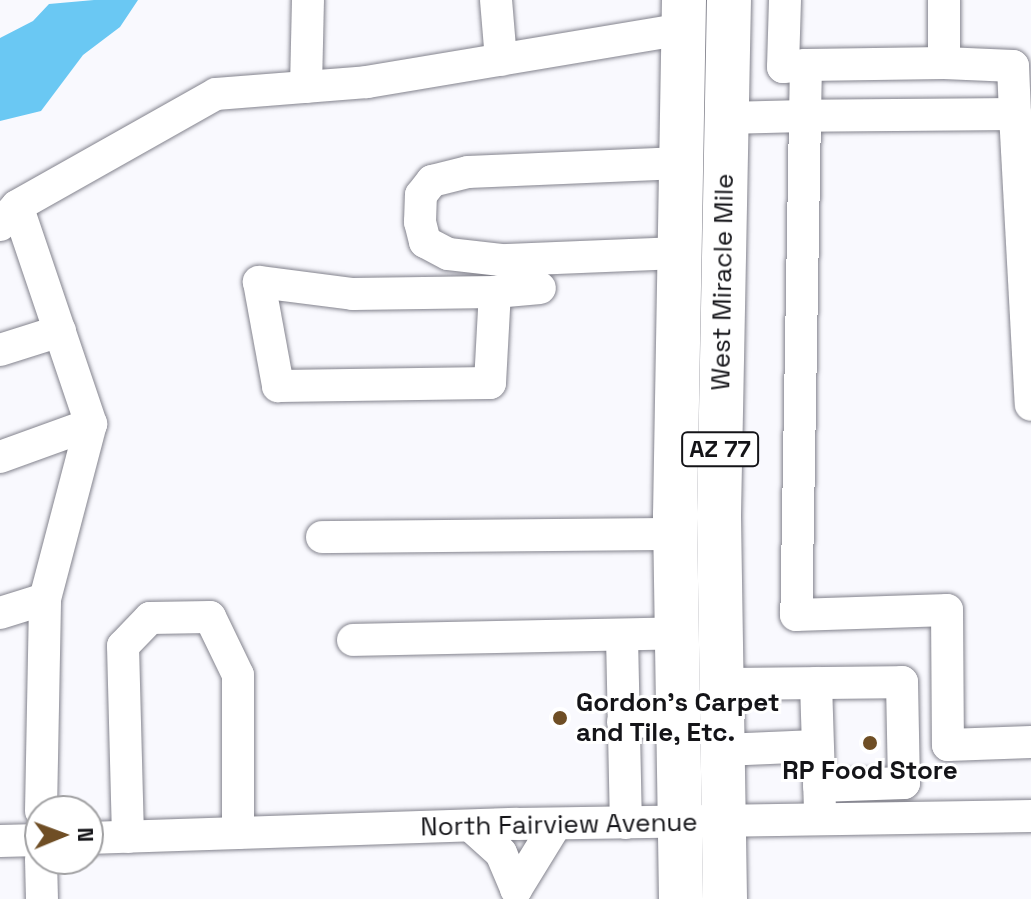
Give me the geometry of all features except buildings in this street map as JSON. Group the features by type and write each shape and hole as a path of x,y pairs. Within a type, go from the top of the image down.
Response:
{"highway":[{"name":"West Miracle Mile","path":"725,899 719,489 729,0"},
{"name":"West Miracle Mile","path":"681,899 675,534 681,163 689,10"},
{"path":"689,10 701,73 710,101 726,114"}],"street":[{"path":"306,87 308,0"},
{"path":"496,0 501,60"},
{"path":"785,0 783,67 944,63 1013,66 1031,405"},
{"path":"944,0 944,63"},
{"path":"41,795 45,599 91,424 60,331 9,215 216,94 306,87 501,60 689,10"},
{"path":"806,65 796,615 947,610 948,745 1031,742"},
{"path":"726,114 1015,114"},
{"path":"679,253 501,260 461,255 425,242 420,222 421,195 432,181 468,172 681,163"},
{"path":"495,292 490,383 278,386 259,282 353,294 495,292 540,288"},
{"path":"0,350 60,331"},
{"path":"0,457 91,424"},
{"path":"322,537 675,534"},
{"path":"0,613 45,599"},
{"path":"128,837 123,646 150,618 210,617 238,675 238,833"},
{"path":"353,640 677,633"},
{"path":"622,636 626,823"},
{"path":"722,684 902,682 904,783 819,786"},
{"path":"816,683 820,820"},
{"path":"623,722 679,721"},
{"path":"723,750 816,746"},
{"name":"North Fairview Avenue","path":"104,838 556,824 1031,816"},
{"path":"516,894 556,824"},
{"path":"471,826 501,853 516,894"},
{"path":"0,841 24,840"},
{"path":"41,875 42,899"}],"water":[{"path":"138,0 120,27 83,55 41,111 0,121 0,38 33,21 49,4"}],"place":[{"name":"Gordon's Carpet and Tile, Etc.","path":"560,718"},
{"name":"RP Food Store","path":"870,743"}]}
